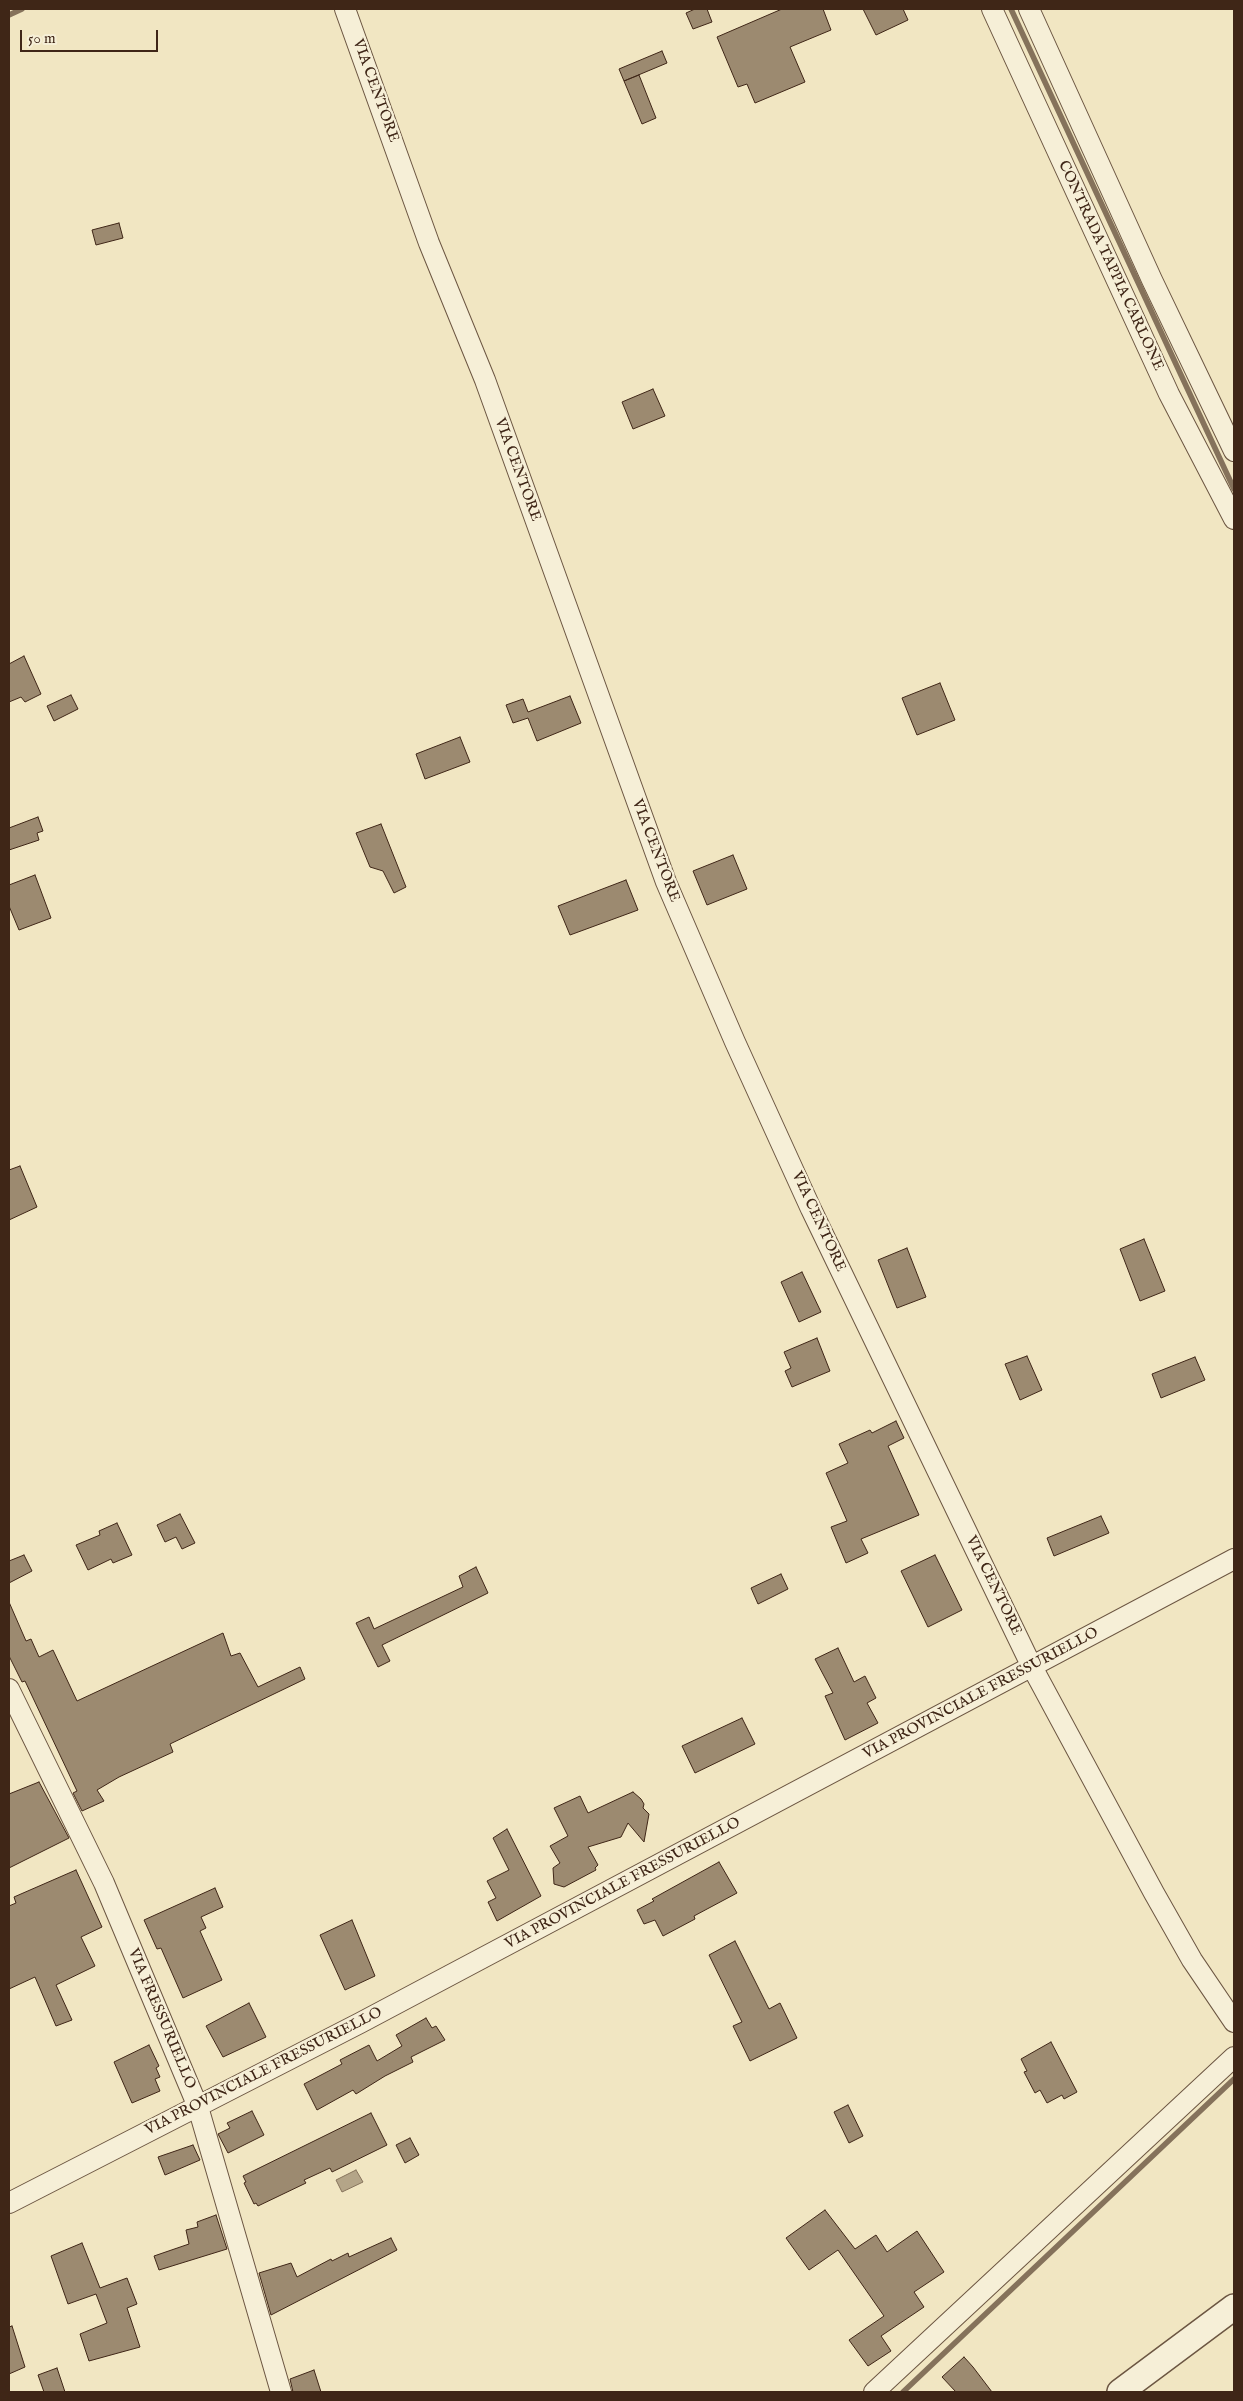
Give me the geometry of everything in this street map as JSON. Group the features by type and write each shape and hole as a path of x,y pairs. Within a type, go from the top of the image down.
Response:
{"street":[{"name":"VIA CENTORE","path":"345,9 429,242 485,380 666,882 735,1042 811,1210 1031,1665 1158,1902 1192,1960 1234,2022"},
{"name":"CONTRADA TAPPIA CARLONE","path":"992,9 1169,394 1234,519"},
{"path":"1029,9 1152,280 1234,451"},
{"name":"VIA PROVINCIALE FRESSURIELLO","path":"9,2203 198,2107 862,1759 1031,1665 1234,1560"},
{"name":"VIA FRESSURIELLO","path":"9,1689 104,1883 198,2107 281,2392"},
{"path":"874,2392 1234,2057"},
{"path":"1120,2392 1234,2307"}],"shaded area":[{"path":"356,2170 363,2182 342,2192 336,2180"}],"building":[{"path":"695,9 707,9 712,22 693,29 686,13"},
{"path":"782,9 823,9 831,30 790,47 805,82 755,103 747,84 738,87 717,37"},
{"path":"863,9 903,9 908,20 876,35"},
{"path":"662,51 667,63 624,81 619,69"},
{"path":"639,75 656,118 642,124 624,81"},
{"path":"119,223 123,238 96,245 92,230"},
{"path":"653,389 665,416 633,429 622,402"},
{"path":"24,656 41,694 25,702 21,697 9,702 9,664"},
{"path":"940,683 955,720 917,735 902,698"},
{"path":"71,695 78,709 54,721 47,706"},
{"path":"570,696 581,723 537,741 528,718 513,723 506,705 523,699 528,712"},
{"path":"460,737 470,762 425,779 416,754"},
{"path":"38,817 43,831 37,833 39,840 9,850 9,828"},
{"path":"381,824 406,887 394,893 383,871 370,867 356,833"},
{"path":"733,855 747,889 707,905 693,871"},
{"path":"35,875 51,918 19,930 9,906 9,885"},
{"path":"626,880 638,910 570,935 558,906"},
{"path":"20,1166 37,1207 9,1220 9,1170"},
{"path":"1144,1239 1165,1291 1140,1301 1120,1249"},
{"path":"907,1248 926,1297 897,1308 878,1260"},
{"path":"802,1272 821,1312 799,1322 781,1282"},
{"path":"817,1338 830,1371 792,1387 785,1371 791,1368 784,1352"},
{"path":"1027,1356 1042,1390 1020,1400 1005,1364"},
{"path":"1195,1357 1205,1380 1161,1398 1152,1374"},
{"path":"896,1421 904,1438 888,1446 919,1515 861,1539 868,1553 846,1563 831,1527 847,1521 826,1473 848,1463 839,1444 870,1430 872,1433"},
{"path":"180,1514 195,1543 182,1549 176,1537 165,1542 157,1525"},
{"path":"1101,1516 1109,1533 1054,1556 1047,1538"},
{"path":"117,1523 132,1555 113,1563 111,1559 88,1570 76,1545 100,1535 99,1531"},
{"path":"24,1555 32,1571 9,1583 9,1561"},
{"path":"935,1555 962,1610 928,1627 901,1571"},
{"path":"476,1567 488,1593 382,1645 390,1661 378,1667 356,1623 369,1617 374,1629 463,1587 459,1576"},
{"path":"781,1574 788,1589 758,1604 751,1588"},
{"path":"9,1602 26,1641 31,1639 39,1657 53,1650 77,1701 223,1633 231,1656 240,1653 258,1687 300,1667 305,1679 170,1744 173,1752 119,1777 97,1790 104,1801 82,1811 73,1793 77,1791 25,1681 22,1682 9,1656"},
{"path":"838,1648 854,1682 865,1676 876,1698 867,1703 878,1723 845,1740 825,1696 833,1693 815,1659"},
{"path":"742,1718 755,1744 695,1773 682,1746"},
{"path":"39,1782 69,1838 9,1868 9,1794"},
{"path":"633,1792 641,1799 644,1804 643,1808 649,1814 644,1842 628,1823 621,1837 588,1847 598,1865 595,1868 596,1870 564,1887 554,1884 553,1868 560,1863 550,1846 568,1836 554,1808 580,1796 588,1813"},
{"path":"507,1829 541,1896 497,1921 488,1902 496,1898 487,1881 509,1870 493,1838"},
{"path":"719,1862 737,1893 694,1916 695,1919 663,1936 655,1920 644,1924 637,1910 654,1901 652,1899"},
{"path":"76,1870 102,1927 81,1937 95,1966 56,1985 72,2020 56,2026 35,1977 9,1989 9,1906 16,1903 14,1897"},
{"path":"215,1888 223,1907 201,1917 206,1928 200,1931 222,1980 183,1998 161,1948 157,1949 144,1920"},
{"path":"352,1920 375,1976 345,1990 320,1935"},
{"path":"735,1941 769,2009 780,2003 797,2038 750,2061 733,2026 742,2022 709,1955"},
{"path":"249,2003 266,2037 223,2057 206,2026"},
{"path":"426,2018 432,2028 436,2026 445,2040 411,2057 413,2062 356,2094 353,2090 317,2110 304,2084 342,2064 340,2060 369,2045 377,2061 402,2046 396,2035"},
{"path":"1051,2042 1077,2092 1064,2099 1062,2095 1047,2103 1040,2090 1035,2093 1024,2072 1027,2071 1021,2059"},
{"path":"149,2045 159,2066 156,2068 160,2077 155,2079 160,2091 132,2103 114,2062"},
{"path":"848,2105 863,2136 849,2143 834,2112"},
{"path":"252,2111 264,2135 228,2153 218,2134 230,2128 227,2123"},
{"path":"371,2113 387,2145 332,2172 330,2168 304,2180 306,2183 258,2206 256,2203 254,2204 244,2183 246,2182 243,2176"},
{"path":"410,2138 419,2155 405,2163 396,2145"},
{"path":"193,2145 200,2160 165,2175 158,2157"},
{"path":"825,2210 855,2249 876,2235 887,2252 917,2231 944,2272 914,2292 924,2307 881,2336 891,2351 868,2366 849,2340 884,2316 838,2250 809,2270 786,2238"},
{"path":"216,2215 227,2249 159,2270 154,2256 189,2244 186,2230 198,2227 197,2222"},
{"path":"391,2238 397,2250 271,2315 259,2273 291,2263 297,2277 331,2259 332,2261 348,2253 349,2257"},
{"path":"82,2243 100,2288 127,2278 137,2304 127,2308 140,2347 89,2361 80,2334 107,2323 96,2294 68,2304 51,2256"},
{"path":"12,2326 25,2367 9,2374 9,2327"},
{"path":"964,2357 992,2392 956,2392 942,2377"},
{"path":"57,2368 65,2392 44,2392 38,2375"},
{"path":"314,2370 321,2392 293,2392 290,2379"}],"waterway":[{"path":"9,15 22,9"},
{"path":"1011,9 1234,489"},
{"path":"903,2392 1234,2079"}]}
